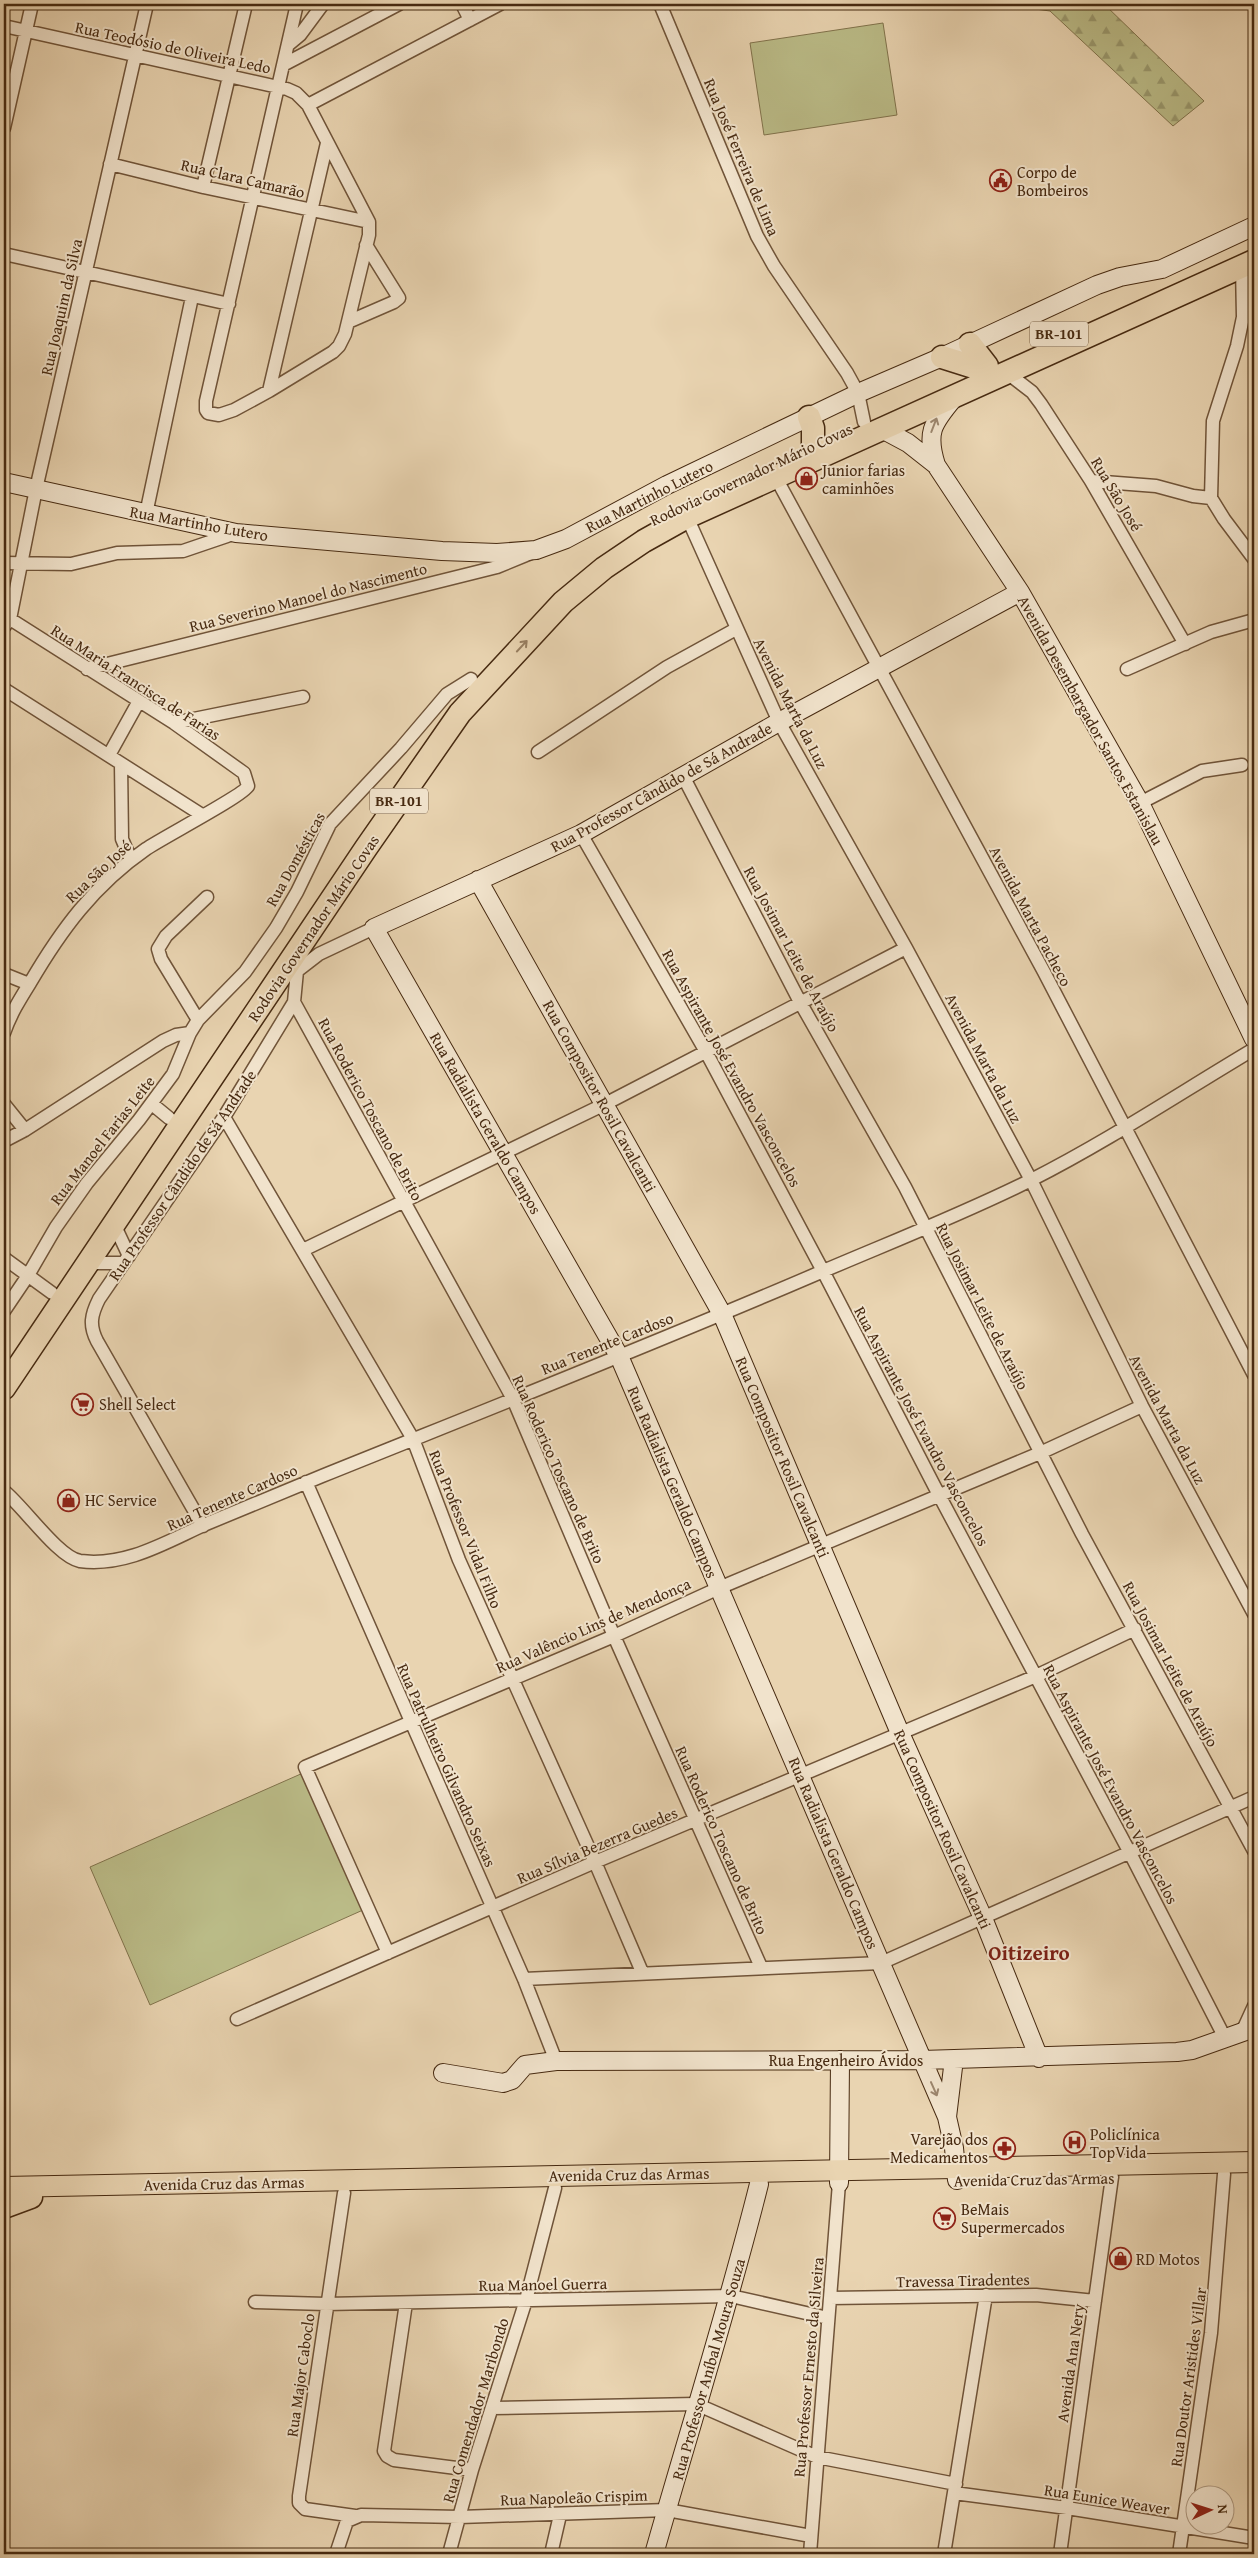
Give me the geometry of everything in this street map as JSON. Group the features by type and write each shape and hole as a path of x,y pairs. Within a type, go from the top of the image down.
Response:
{"highway":[{"name":"Rodovia Governador Mário Covas","path":"4,1388 114,1224 292,968 469,702 563,602 604,568 644,541 687,517 775,476 872,425 1254,246"},
{"name":"Rodovia Governador Mário Covas","path":"4,1366 52,1294 160,1111 449,705 512,633 553,593 607,548 674,508 813,444 872,425 959,392 991,369 1248,263"},
{"path":"970,344 991,369"},
{"path":"942,357 991,369"},
{"path":"809,417 813,428 813,444"},
{"path":"4,2207 31,2197"}],"main road":[{"name":"Avenida Cruz das Armas","path":"4,2187 956,2174 1254,2162"},
{"name":"Avenida Cruz das Armas","path":"956,2174 1112,2177 1254,2174"},
{"name":"Avenida Cruz das Armas","path":"4,2198 759,2184 839,2176"}],"street":[{"path":"4,128 32,4"},
{"name":"Rua Joaquim da Silva","path":"7,623 147,4"},
{"path":"203,187 246,4"},
{"path":"297,4 276,87 206,401 208,414 219,415 269,392 333,352 343,340 366,245 369,222 305,102 500,4"},
{"path":"288,45 300,35 323,4"},
{"path":"283,65 400,4"},
{"path":"462,4 470,20"},
{"name":"Rua José Ferreira de Lima","path":"660,4 757,236 774,266 847,373 872,425"},
{"name":"Rua Teodósio de Oliveira Ledo","path":"4,26 229,78 276,87 296,93 305,102"},
{"path":"269,392 327,143"},
{"name":"Rua Clara Camarão","path":"110,164 203,187 369,222"},
{"name":"Rua Martinho Lutero","path":"4,482 236,533 442,551 497,553 536,550 566,539 668,485 858,393 942,357 1096,285 1120,277 1147,274 1254,226"},
{"path":"348,322 399,298 366,245"},
{"path":"4,254 229,304"},
{"path":"1248,263 1243,317 1237,346 1213,421 1212,498 1224,520 1254,559"},
{"path":"146,514 192,297"},
{"name":"Rua São José","path":"991,369 1032,392 1041,404 1091,481 1185,644"},
{"name":"Avenida Desembargador Santos Estanislau","path":"936,466 930,439 932,427 959,392"},
{"name":"Avenida Desembargador Santos Estanislau","path":"872,425 908,443 936,466 1020,592 1140,803 1254,1039"},
{"name":"Avenida Marta Pacheco","path":"775,476 1126,1128 1254,1375"},
{"path":"1091,481 1156,486 1193,496 1212,498"},
{"name":"Avenida Marta da Luz","path":"687,517 779,722 906,948 1031,1180 1142,1406 1254,1614"},
{"path":"4,563 71,564 117,554 183,551 236,533"},
{"name":"Rua Severino Manoel do Nascimento","path":"87,669 497,567 513,562 536,550"},
{"name":"Rua Professor Cândido de Sá Andrade","path":"292,968 374,928 581,834 779,722 1020,592"},
{"path":"1127,668 1211,632 1254,620"},
{"name":"Rua Maria Francisca de Farias","path":"7,623 174,722 244,773"},
{"path":"538,752 667,667 736,629"},
{"name":"Rua Domésticas","path":"198,1020 246,972 255,959 297,892 322,840 338,814 401,748 446,694 471,679"},
{"path":"4,689 202,814"},
{"path":"174,722 302,697"},
{"path":"108,755 140,701"},
{"path":"121,764 122,839 131,860"},
{"path":"1140,803 1202,771 1242,764"},
{"name":"Rua São José","path":"4,1033 29,984 67,923 131,860 202,814 243,792 248,786 244,773"},
{"name":"Rua Josimar Leite de Araújo","path":"683,776 800,1002 884,1148 1040,1453 1254,1851"},
{"name":"Rua Aspirante José Evandro Vasconcelos","path":"581,834 705,1050 1130,1853 1225,2038"},
{"name":"Rua Compositor Rosil Cavalcanti","path":"478,880 722,1314 822,1545 900,1733 983,1918 1039,2058"},
{"path":"198,1020 161,959 158,948 166,936 207,896"},
{"name":"Rua Radialista Geraldo Campos","path":"374,928 619,1356 947,2117"},
{"path":"303,1250 605,1104 705,1050 906,948"},
{"path":"292,968 294,1002"},
{"path":"4,974 29,984"},
{"name":"Rua Professor Cândido de Sá Andrade","path":"203,1526 93,1332 92,1313 126,1259 224,1117 294,1002"},
{"name":"Rua Roderico Toscano de Brito","path":"294,1002 402,1202 513,1399 614,1636 761,1967"},
{"name":"Rua Manoel Farias Leite","path":"4,1311 27,1277 56,1227 87,1183 160,1111 190,1032 198,1020"},
{"path":"4,1141 25,1130 163,1041 176,1035 190,1032"},
{"name":"Rua Tenente Cardoso","path":"4,1491 16,1501 60,1551 78,1561 113,1560 137,1555 306,1482 722,1314 1031,1180 1126,1128 1254,1049"},
{"path":"4,1104 25,1130"},
{"name":"Rua Professor Vidal Filho","path":"224,1117 413,1440 459,1560 595,1862 642,1972"},
{"path":"88,1263 126,1259 114,1224"},
{"path":"4,1258 52,1294"},
{"name":"Rua Valêncio Lins de Mendonça","path":"388,1953 305,1767 614,1636 719,1588 1040,1453 1142,1406"},
{"name":"Rua Patrulheiro Gilvandro Seixas","path":"306,1482 524,1979 556,2061"},
{"name":"Rua Sílvia Bezerra Guedes","path":"237,2019 595,1862 1036,1676 1135,1629"},
{"path":"524,1979 642,1972 881,1963 1254,1797"},
{"path":"1249,2029 1254,2006"},
{"name":"Rua Engenheiro Ávidos","path":"443,2073 504,2083 512,2080 526,2065 556,2061 922,2060 1039,2058 1177,2052 1192,2050 1249,2029"},
{"path":"954,2059 947,2117 956,2174"},
{"path":"839,2176 840,2060"},
{"name":"Rua Doutor Aristides Villar","path":"1179,2554 1217,2284 1224,2174"},
{"name":"Rua Professor Ernesto da Silveira","path":"810,2554 839,2176"},
{"name":"Avenida Ana Nery","path":"1060,2554 1112,2177"},
{"name":"Rua Professor Aníbal Moura Souza","path":"654,2554 696,2404 731,2296 759,2184"},
{"name":"Rua Comendador Maribondo","path":"449,2554 472,2470 526,2300 555,2188"},
{"name":"Rua Major Caboclo","path":"344,2193 302,2469 299,2503 305,2509 355,2516"},
{"path":"944,2554 986,2295"},
{"name":"Travessa Tiradentes","path":"830,2298 1036,2295 1095,2301"},
{"name":"Rua Manoel Guerra","path":"255,2302 326,2304 406,2303 731,2296 828,2318"},
{"path":"406,2303 384,2451 387,2456 394,2460 472,2470"},
{"path":"492,2408 696,2404"},
{"name":"Rua Eunice Weaver","path":"696,2404 817,2458 955,2489 1254,2538"},
{"name":"Rua Napoleão Crispim","path":"355,2516 460,2517 667,2510 811,2536"},
{"path":"551,2554 560,2515"},
{"path":"336,2554 347,2521 355,2516"}],"green space":[{"path":"998,4 1104,4 1204,101 1173,126 1050,11"},
{"path":"883,23 897,115 764,135 750,43"},
{"path":"303,1773 363,1910 150,2005 90,1867"}],"place":[{"name":"Corpo de Bombeiros","path":"1001,181"},
{"name":"Junior farias caminhões","path":"806,479"},
{"name":"Shell Select","path":"83,1404"},
{"name":"HC Service","path":"69,1500"},
{"name":"Policlínica TopVida","path":"1074,2143"},
{"name":"Varejão dos Medicamentos","path":"1004,2148"},
{"name":"BeMais Supermercados","path":"945,2218"},
{"name":"RD Motos","path":"1120,2259"}],"district":[{"name":"Oitizeiro","path":"1029,1953"}]}
